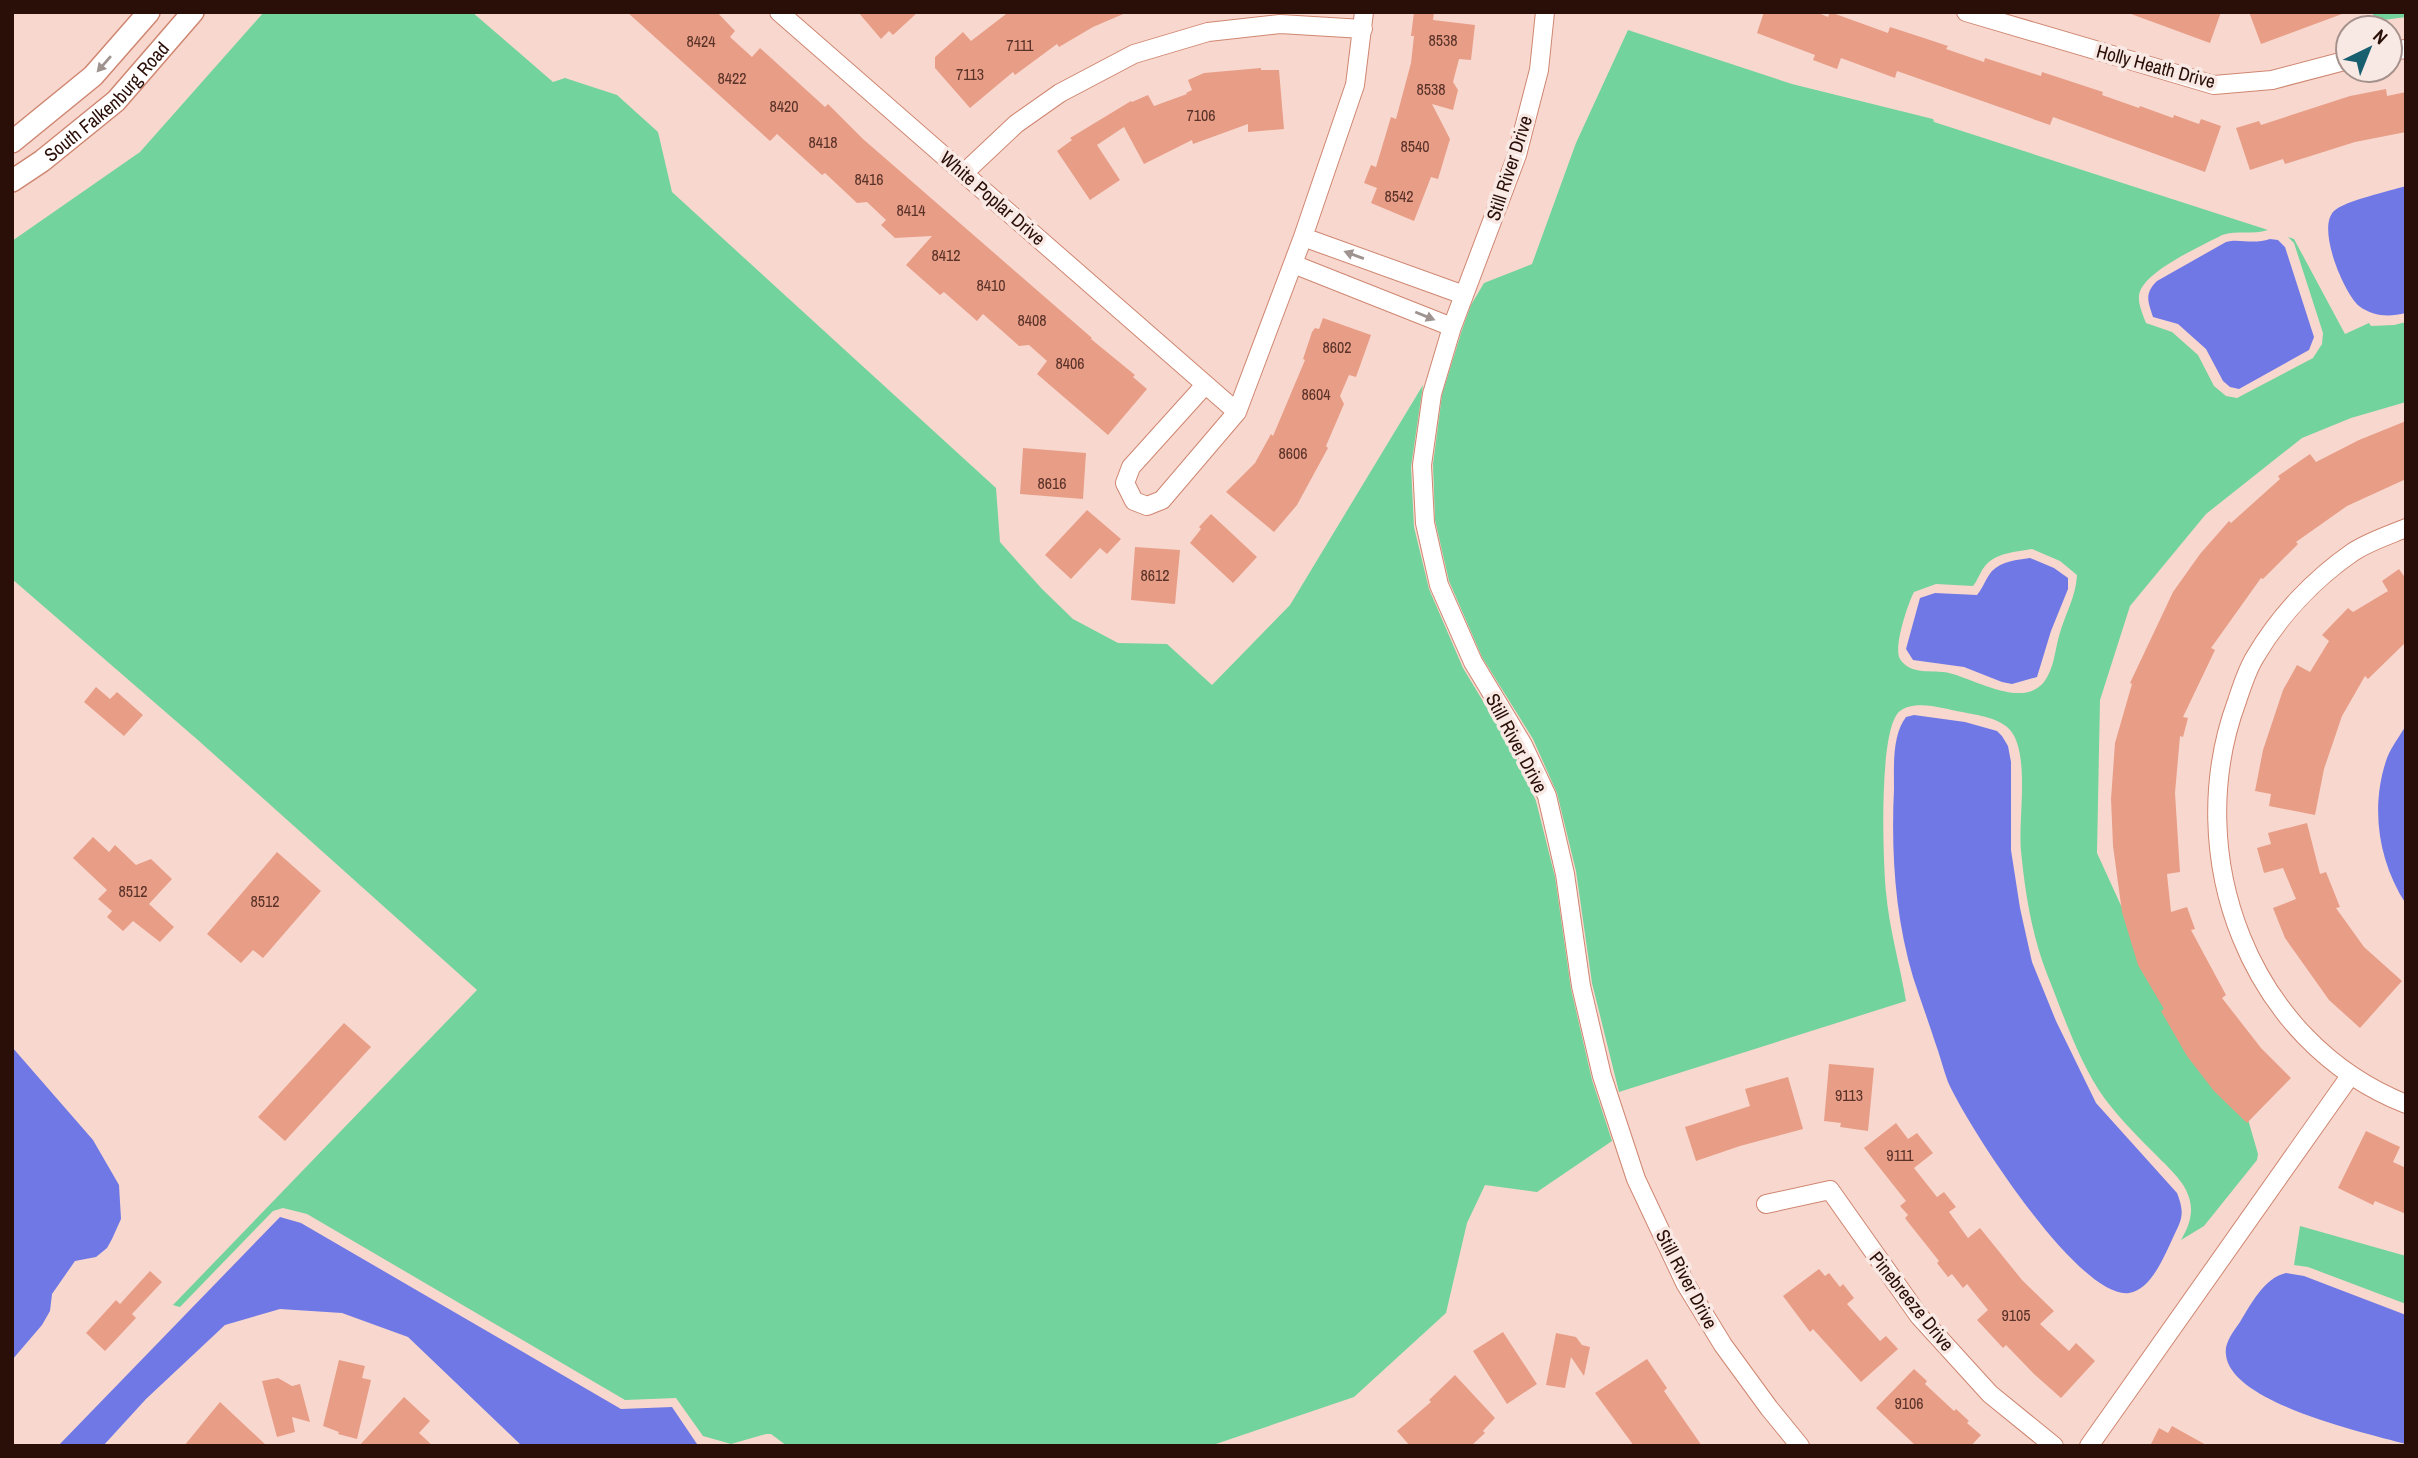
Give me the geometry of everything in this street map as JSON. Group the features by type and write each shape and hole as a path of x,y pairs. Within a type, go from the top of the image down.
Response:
{"street":[{"name":"South Falkenburg Road","path":"12,142 93,76 149,12"},
{"name":"South Falkenburg Road","path":"12,181 42,161 116,101 193,12"},
{"name":"White Poplar Drive","path":"779,12 1237,412"},
{"name":"Still River Drive","path":"1545,12 1539,71 1517,155 1452,327 1432,394 1422,466 1425,523 1439,585 1473,663 1523,745 1546,796 1565,874 1581,986 1602,1076 1636,1179 1685,1283 1710,1324 1769,1409 1800,1446"},
{"name":"Holly Heath Drive","path":"1966,12 2214,85 2272,80 2334,64"},
{"path":"964,173 1016,124 1049,101 1134,54 1208,32 1280,24 1364,20 1355,85 1303,237 1237,412 1162,500 1147,506 1134,501 1125,482 1131,467 1205,385"},
{"path":"1303,237 1464,295"},
{"path":"1293,264 1452,327"},
{"path":"1382,299 1392,269"},
{"path":"2406,528 2354,551 2313,585 2291,608 2255,657 2229,723 2219,769 2216,814 2221,867 2231,914 2266,989 2323,1054 2350,1076 2406,1104"},
{"path":"2089,1446 2350,1076"},
{"name":"Pinebreeze Drive","path":"1766,1204 1830,1190 1919,1316 1990,1394 2054,1446"}],"green space":[{"path":"264,12 472,12 553,82 565,78 617,95 658,132 672,192 996,488 1000,542 1042,589 1073,619 1118,643 1167,644 1212,685 1290,605 1423,385 1411,467 1414,527 1429,589 1463,668 1513,751 1536,801 1555,877 1571,989 1592,1080 1612,1141 1537,1192 1485,1185 1467,1223 1446,1313 1354,1397 1210,1446 787,1446 771,1434 731,1444 703,1436 676,1398 625,1400 307,1214 283,1208 273,1211 180,1307 173,1305 477,990 199,741 12,579 12,241 140,152"},
{"path":"2372,12 2406,12 2406,17 2404,14"},
{"path":"1628,30 1792,84 1933,119 1934,122 2268,230 2222,235 2161,269 2142,287 2139,296 2146,323 2172,332 2198,355 2214,386 2226,396 2237,398 2313,358 2322,344 2323,333 2294,243 2288,237 2294,239 2345,334 2369,323 2371,326 2406,322 2406,402 2351,418 2302,438 2206,514 2130,606 2100,700 2097,853 2160,991 2245,1109 2258,1154 2257,1160 2204,1226 2181,1240 2191,1215 2186,1190 2174,1173 2105,1099 2087,1070 2047,974 2033,929 2025,882 2020,838 2022,772 2017,742 2007,727 1981,716 1931,706 1914,706 1900,711 1893,722 1885,768 1885,876 1887,906 1906,1001 1619,1092 1592,983 1576,871 1557,793 1533,739 1482,657 1449,581 1435,520 1433,464 1442,395 1471,305 1484,283 1532,264 1576,143","holes":["2032,549 2060,561 2077,575 2076,583 2050,671 2044,682 2035,690 2011,693 1949,673 1916,670 1900,659 1898,645 1914,592 1936,584 1973,586 1990,561 2013,552"]},
{"path":"2300,1226 2406,1256 2406,1304 2308,1267 2294,1265"}],"water":[{"path":"2406,186 2406,313 2376,314 2359,306 2346,288 2330,245 2329,219 2339,207"},
{"path":"2278,240 2285,247 2314,337 2309,350 2239,389 2230,387 2223,381 2206,349 2178,324 2153,317 2149,294 2157,281 2226,242"},
{"path":"2030,558 2054,568 2068,578 2068,589 2037,677 2012,684 1964,667 1913,660 1906,649 1920,598 1935,593 1977,595 1990,574 2000,565"},
{"path":"1914,715 1965,722 1997,731 2008,746 2011,762 2011,850 2032,962 2056,1021 2096,1103 2177,1193 2181,1207 2180,1223 2160,1265 2137,1291 2129,1293 2108,1288 2082,1269 2055,1241 2000,1170 1948,1082 1913,977 1898,907 1893,836 1895,752 1901,724 1906,717"},
{"path":"2406,725 2406,904 2396,887 2383,852 2378,814 2387,758"},
{"path":"12,1047 93,1140 119,1185 121,1219 107,1248 96,1257 75,1261 52,1294 50,1311 42,1325 12,1360"},
{"path":"280,1217 301,1223 621,1409 672,1407 697,1444 703,1446 522,1446 408,1337 342,1313 280,1309 225,1325 146,1399 103,1446 58,1446"},
{"path":"2286,1273 2304,1276 2406,1315 2406,1444 2302,1413 2250,1388 2233,1372 2226,1355 2230,1338 2265,1286"}],"building":[{"path":"627,12 717,12 735,31 730,37 752,57 760,48 825,107 828,104 863,139 1135,375 1133,377 1147,389 1108,435 1037,374 1047,361 1029,345 1019,346 983,314 977,321 944,292 940,295 906,265 932,236 895,238 881,225 886,220 867,202 857,203 777,134 770,141"},
{"path":"858,12 918,12 893,35 889,31 881,39"},
{"path":"1128,12 1093,27 1059,47 1057,44 1015,75 1013,72 970,108 935,68 935,57 963,32 971,41 1006,14"},
{"path":"1414,12 1434,12 1433,20 1475,25 1471,60 1459,59 1453,82 1458,90 1453,110 1432,104 1450,139 1438,179 1431,177 1414,221 1371,203 1377,188 1364,183 1371,165 1376,167 1391,117 1396,119 1411,63"},
{"path":"1764,12 1816,12 1828,17 1830,12 1888,33 1890,27 1927,39 1948,46 1946,49 1984,62 1985,58 2041,76 2042,72 2173,118 2174,115 2199,124 2201,119 2221,126 2205,172 2053,117 2050,125 1897,71 1895,78 1841,58 1837,69 1813,60 1815,55 1757,33"},
{"path":"2221,12 2210,43 2131,14"},
{"path":"2249,12 2342,12 2342,14 2334,14 2334,17 2261,44"},
{"path":"1261,68 1279,70 1284,129 1248,132 1248,124 1193,144 1192,140 1144,164 1124,127 1097,145 1120,180 1090,200 1057,151 1072,140 1070,138 1131,101 1148,95 1154,106 1187,94 1192,90 1188,80 1204,73"},
{"path":"2386,89 2387,96 2406,92 2406,132 2355,142 2285,164 2283,159 2250,170 2236,128 2259,121 2261,125 2350,96"},
{"path":"1323,318 1371,335 1356,377 1349,375 1340,396 1344,404 1326,446 1328,448 1297,505 1274,532 1226,492 1255,463 1271,434 1273,436 1305,360 1303,359 1312,332 1315,328 1319,329"},
{"path":"2406,421 2406,479 2347,506 2296,542 2298,544 2261,578 2211,648 2215,650 2183,717 2188,718 2183,737 2180,736 2175,793 2180,872 2167,874 2171,912 2187,907 2195,929 2191,930 2226,995 2222,998 2261,1048 2291,1078 2247,1123 2214,1091 2187,1056 2138,965 2122,912 2113,846 2111,799 2115,743 2132,684 2130,683 2173,592 2200,554 2229,521 2231,523 2280,479 2278,476 2310,454 2316,462 2359,440"},
{"path":"1023,448 1086,453 1083,499 1020,494"},
{"path":"1087,510 1121,539 1107,554 1100,548 1071,579 1045,555"},
{"path":"1211,514 1257,557 1233,583 1190,543"},
{"path":"1135,547 1180,550 1175,604 1131,600"},
{"path":"2399,569 2406,579 2406,642 2368,679 2365,676 2342,716 2324,769 2315,815 2269,806 2271,794 2255,791 2263,750 2283,690 2297,665 2310,672 2329,641 2322,635 2348,608 2353,612 2388,591 2382,581"},
{"path":"96,687 110,699 117,692 143,715 124,736 84,702"},
{"path":"2307,823 2320,874 2326,872 2340,907 2336,908 2364,947 2402,981 2360,1028 2329,1000 2285,938 2273,908 2296,899 2283,868 2264,873 2257,848 2271,844 2268,833"},
{"path":"93,837 109,852 115,845 136,865 151,859 172,879 149,904 174,927 160,942 133,921 123,931 107,917 112,911 98,899 107,890 73,858"},
{"path":"277,852 321,891 263,958 253,950 241,963 207,934"},
{"path":"344,1023 371,1047 285,1141 258,1117"},
{"path":"1829,1064 1874,1068 1868,1131 1840,1127 1841,1123 1824,1121"},
{"path":"1788,1077 1803,1129 1696,1161 1685,1127 1750,1106 1745,1089"},
{"path":"1896,1123 1908,1139 1917,1133 1933,1153 1914,1168 1937,1197 1944,1192 1956,1207 1949,1212 1968,1238 1980,1228 2022,1280 2054,1311 2040,1324 2069,1351 2076,1343 2095,1361 2061,1398 2006,1345 2003,1348 1977,1320 1988,1310 1967,1284 1963,1288 1952,1274 1948,1277 1937,1263 1939,1261 1905,1218 1908,1215 1900,1206 1906,1201 1864,1148"},
{"path":"2366,1131 2400,1147 2393,1162 2406,1168 2406,1214 2375,1201 2373,1205 2338,1188"},
{"path":"1819,1269 1825,1276 1829,1273 1840,1287 1843,1284 1854,1298 1847,1304 1880,1341 1886,1336 1898,1349 1861,1382 1813,1329 1810,1332 1783,1296"},
{"path":"150,1271 162,1282 132,1314 136,1318 105,1351 86,1333 116,1300 120,1304"},
{"path":"1503,1332 1537,1384 1507,1404 1473,1351"},
{"path":"1556,1333 1576,1337 1582,1345 1590,1347 1584,1376 1571,1357 1565,1388 1546,1385"},
{"path":"1647,1359 1667,1388 1664,1391 1702,1446 1634,1446 1595,1393"},
{"path":"339,1360 365,1366 362,1378 371,1380 357,1439 338,1434 339,1432 323,1426"},
{"path":"1914,1369 1927,1381 1925,1384 1954,1411 1956,1409 1981,1435 1971,1446 1916,1446 1876,1408"},
{"path":"1455,1375 1495,1418 1483,1431 1485,1433 1471,1446 1410,1446 1397,1431 1431,1402 1429,1400"},
{"path":"278,1378 292,1386 300,1384 310,1422 292,1417 295,1432 277,1437 262,1381"},
{"path":"404,1397 430,1421 419,1433 433,1446 359,1446"},
{"path":"220,1402 267,1446 184,1446"},
{"path":"2172,1426 2208,1446 2150,1446 2159,1428 2168,1433"}]}
